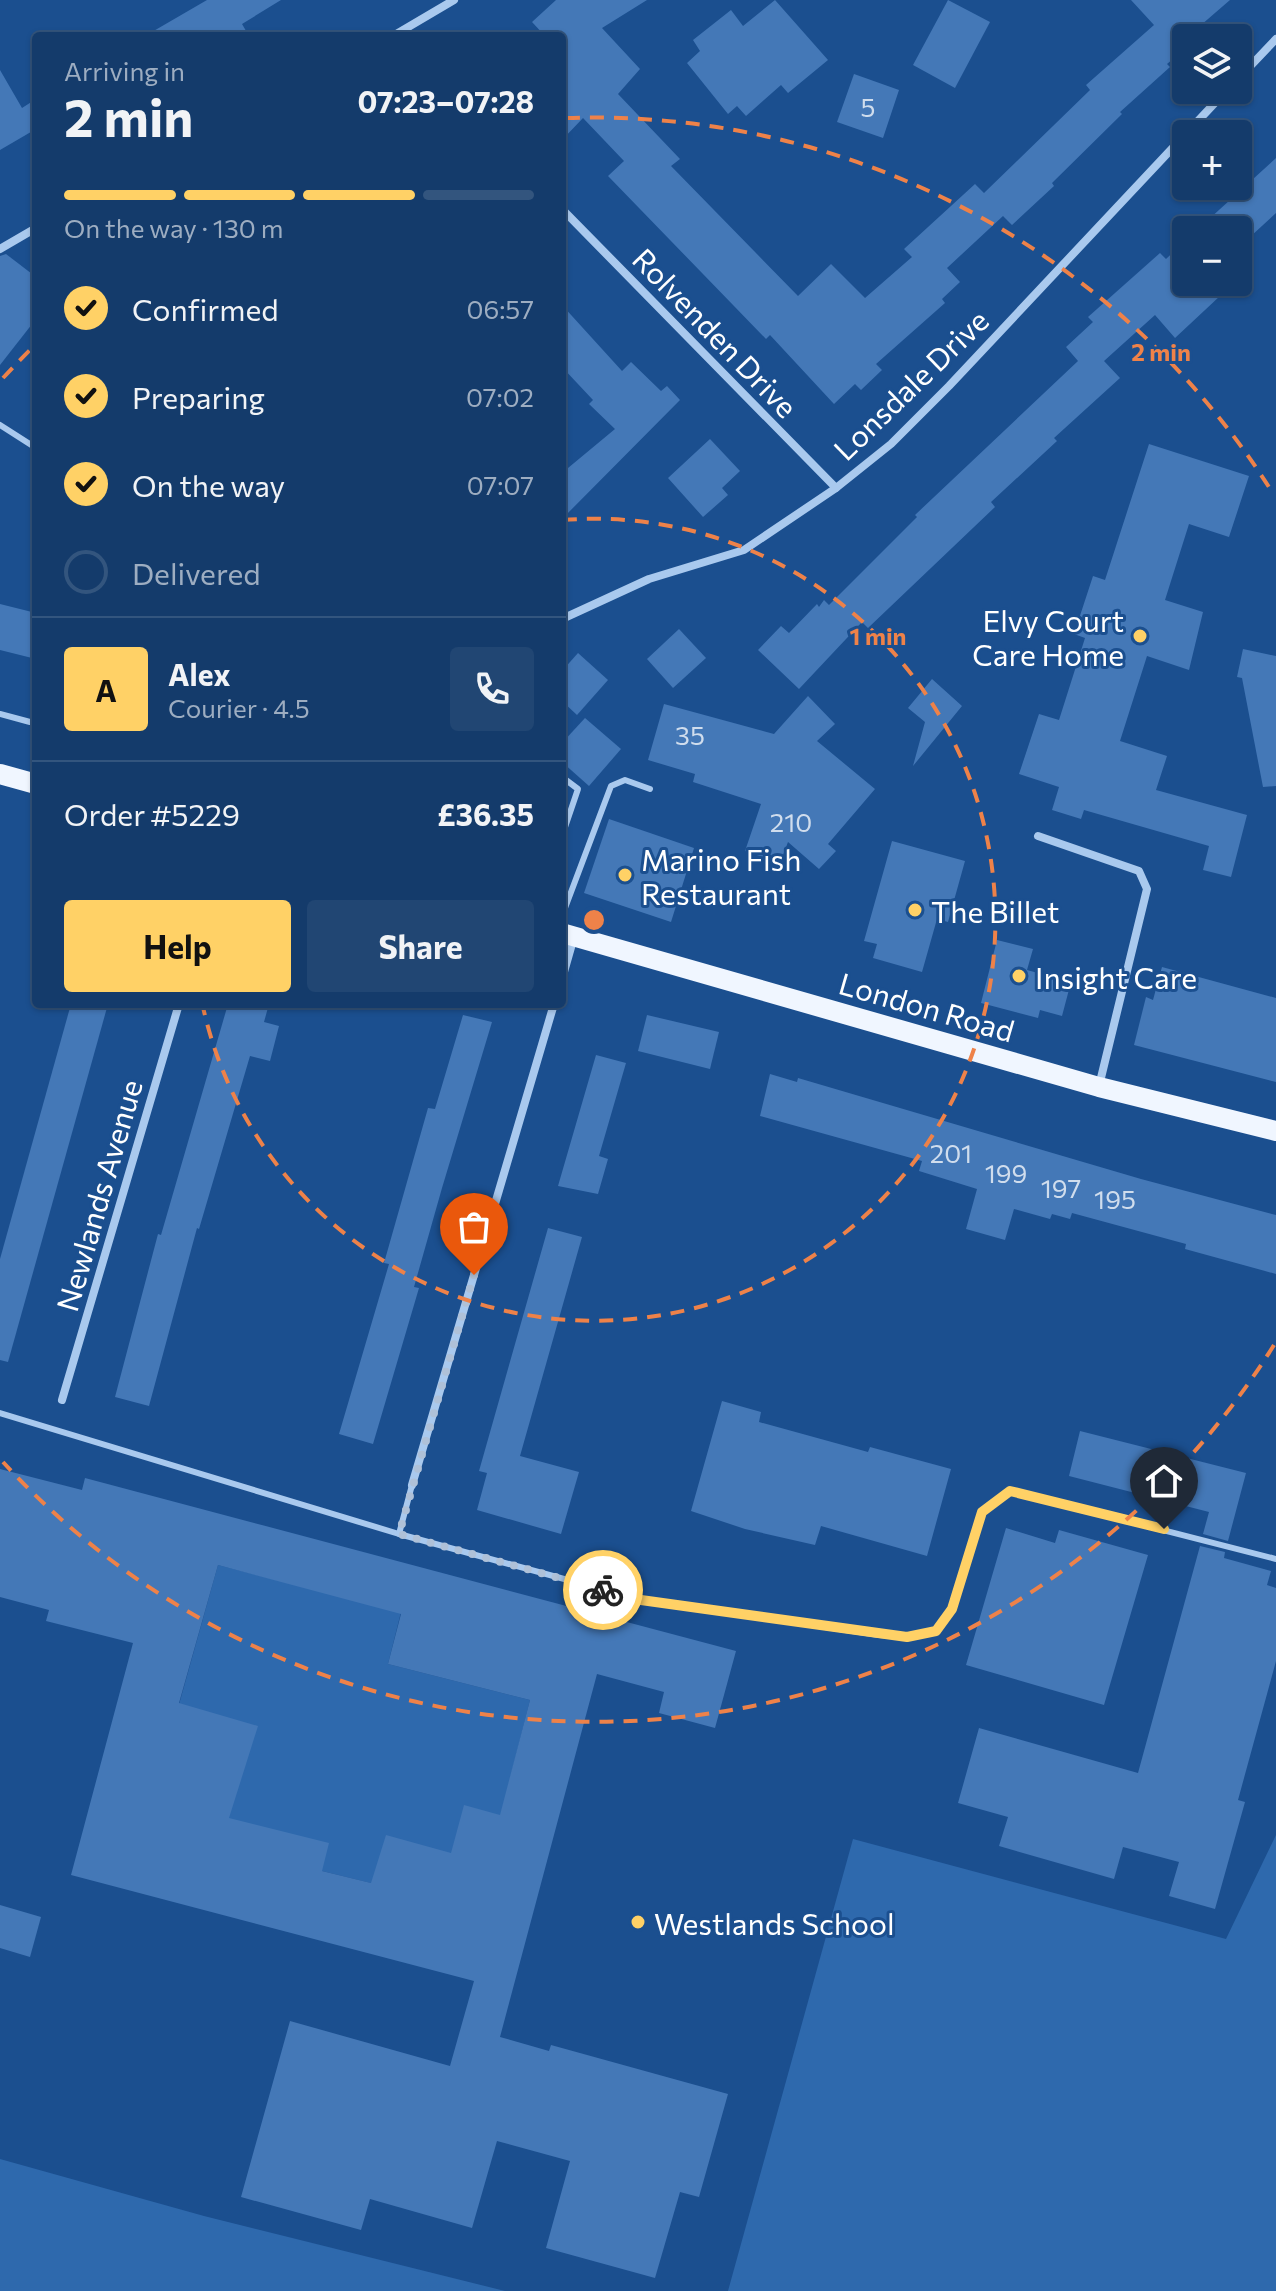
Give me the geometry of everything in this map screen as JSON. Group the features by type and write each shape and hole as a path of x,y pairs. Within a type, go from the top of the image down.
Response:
{"main road":[{"path":"0,774 32,783"},
{"name":"London Road","path":"568,934 1099,1087 1276,1131"}],"street":[{"path":"400,32 454,0"},
{"path":"1252,64 1276,39"},
{"name":"Lonsdale Drive","path":"566,617 649,579 744,550 836,488 891,444 949,386 1214,104"},
{"name":"Rolvenden Drive","path":"566,213 836,488"},
{"path":"0,249 32,230"},
{"path":"1038,836 1139,871 1147,889 1099,1087"},
{"name":"Newlands Avenue","path":"62,1400 178,1008"},
{"path":"412,1485 553,1008"}],"lane":[{"path":"0,425 32,445"},
{"path":"0,714 30,722"},
{"path":"566,780 578,789 566,824"},
{"path":"566,905 611,786 625,780 650,789"},
{"path":"0,1413 399,1534 641,1600 907,1637 936,1631 952,1609 982,1512 1010,1491 1276,1559"},
{"path":"399,1534 412,1485"}],"shaded area":[{"path":"218,1565 401,1612 388,1664 530,1700 469,1941 403,1891 322,1871 140,1844"},
{"path":"1276,1835 1276,2291 728,2291 853,1839 1226,1939"},
{"path":"0,2159 204,2216 505,2291 0,2291"}],"building":[{"path":"207,0 281,0 242,24 247,32 152,32"},
{"path":"556,0 647,0 602,28 640,69 618,94 680,159 671,166 798,296 831,264 865,298 912,257 904,249 975,184 984,193 1090,90 1086,85 1154,25 1131,0 1230,0 1202,24 1172,24 1172,60 1167,64 1170,67 1120,112 1122,114 1052,183 1054,186 1012,225 1003,216 947,268 960,282 942,299 945,303 876,364 882,370 861,390 855,384 834,404 770,335 766,339 608,176 624,161 583,118 566,136 566,32 541,32 532,22"},
{"path":"775,0 828,60 788,93 781,85 746,116 737,106 728,114 687,63 700,51 693,40 731,10 743,26"},
{"path":"948,0 990,22 955,88 913,65"},
{"path":"0,70 22,108 32,102 32,131 0,150"},
{"path":"854,74 899,90 883,138 837,122"},
{"path":"1276,158 1276,213 1252,235 1252,216 1212,216 1230,200 1252,200 1252,180"},
{"path":"1160,253 1166,259 1172,253 1172,296 1220,296 1175,338 1155,315 1104,361 1120,378 1054,438 1057,441 991,502 995,507 868,628 862,622 799,689 758,650 781,626 789,633 817,604 819,607 824,600 829,605 917,517 915,515 1078,361 1066,347 1093,322 1088,317"},
{"path":"6,254 32,274 32,324 0,365 0,256"},
{"path":"566,309 622,371 631,362 661,391 667,386 680,400 566,515 566,470 615,429 589,404 593,400 566,371"},
{"path":"710,439 740,471 722,488 728,495 703,517 668,478"},
{"name":"Elvy Court Care Home","path":"1149,444 1249,476 1229,537 1189,524 1165,600 1203,612 1189,670 1147,656 1120,741 1167,756 1156,790 1247,815 1231,877 1203,870 1209,846 1084,810 1081,819 1052,810 1059,787 1019,774 1039,714 1059,720 1085,638 1074,634 1093,576 1105,580"},
{"path":"0,604 32,612 32,658 0,650"},
{"path":"679,629 706,658 673,688 647,659"},
{"path":"1243,649 1276,656 1276,786 1263,787 1242,678 1237,677"},
{"path":"578,653 608,680 577,715 566,705 566,666"},
{"path":"932,679 962,706 913,766 925,722 908,708"},
{"path":"808,696 835,724 817,741 875,789 828,844 836,851 819,869 788,842 780,863 745,851 761,804 693,782 695,774 648,760 664,704 774,734"},
{"path":"585,718 621,749 589,786 566,766 566,739"},
{"name":"Marino Fish Restaurant","path":"609,819 694,848 671,922 584,893"},
{"name":"The Billet","path":"892,841 965,861 948,922 937,919 922,972 873,958 877,944 864,941"},
{"name":"Insight Care","path":"997,940 1033,949 1027,970 1071,982 1062,1016 1040,1010 1038,1018 981,1003"},
{"path":"1162,967 1276,998 1276,1082 1134,1045 1146,997 1153,1000"},
{"path":"70,1008 107,1008 8,1362 0,1360 0,1259"},
{"path":"227,1008 268,1008 264,1022 279,1026 270,1061 250,1056 197,1228 149,1406 115,1397 158,1234 161,1235"},
{"path":"463,1015 492,1022 414,1287 419,1288 373,1444 339,1434 389,1264 384,1263 428,1108 435,1109"},
{"path":"647,1015 719,1032 710,1069 638,1051"},
{"path":"596,1055 626,1063 599,1156 608,1159 598,1194 558,1186"},
{"path":"770,1074 797,1082 798,1078 1141,1179 1276,1215 1276,1274 1185,1249 1186,1244 1072,1213 1070,1219 1052,1214 1050,1219 1014,1209 1005,1240 966,1229 977,1189 919,1171 922,1161 760,1116"},
{"path":"548,1228 582,1237 520,1456 579,1472 561,1534 477,1510 487,1473 479,1471"},
{"path":"722,1401 761,1412 759,1422 868,1452 870,1447 951,1469 927,1556 821,1526 815,1545 745,1529 691,1511"},
{"path":"1080,1431 1246,1473 1228,1541 1203,1534 1209,1512 1069,1476"},
{"path":"0,1469 82,1490 85,1478 736,1651 715,1728 659,1713 664,1692 597,1674 500,2037 549,2051 551,2045 728,2094 699,2197 680,2192 655,2278 546,2248 570,2161 497,2141 472,2228 370,2199 361,2230 241,2197 290,2021 450,2066 474,1981 71,1875 133,1643 46,1621 49,1610 0,1597","holes":["218,1565 401,1614 388,1664 530,1700 500,1815 464,1805 451,1853 386,1835 371,1883 322,1871 329,1843 229,1818 258,1726 179,1703"]},
{"path":"1006,1528 1055,1543 1059,1530 1148,1555 1104,1705 966,1665"},
{"path":"1200,1546 1225,1552 1224,1558 1271,1571 1267,1585 1276,1588 1276,1661 1238,1800 1245,1802 1215,1909 1169,1896 1179,1862 1123,1847 1114,1879 999,1846 1008,1817 958,1803 979,1728 1138,1773"},
{"path":"0,1905 41,1917 30,1957 0,1948"}],"way so far":[{"path":"474,1275 399,1534 603,1590"}],"place":[{"name":"Elvy Court Care Home","path":"1140,636"},
{"name":"Marino Fish Restaurant","path":"625,875"},
{"name":"The Billet","path":"915,910"},
{"name":"Insight Care","path":"1019,976"},
{"name":"Westlands School","path":"638,1922"}],"route":[{"path":"603,1590 641,1600 907,1637 936,1631 952,1609 982,1512 1010,1491 1164,1529"}]}
